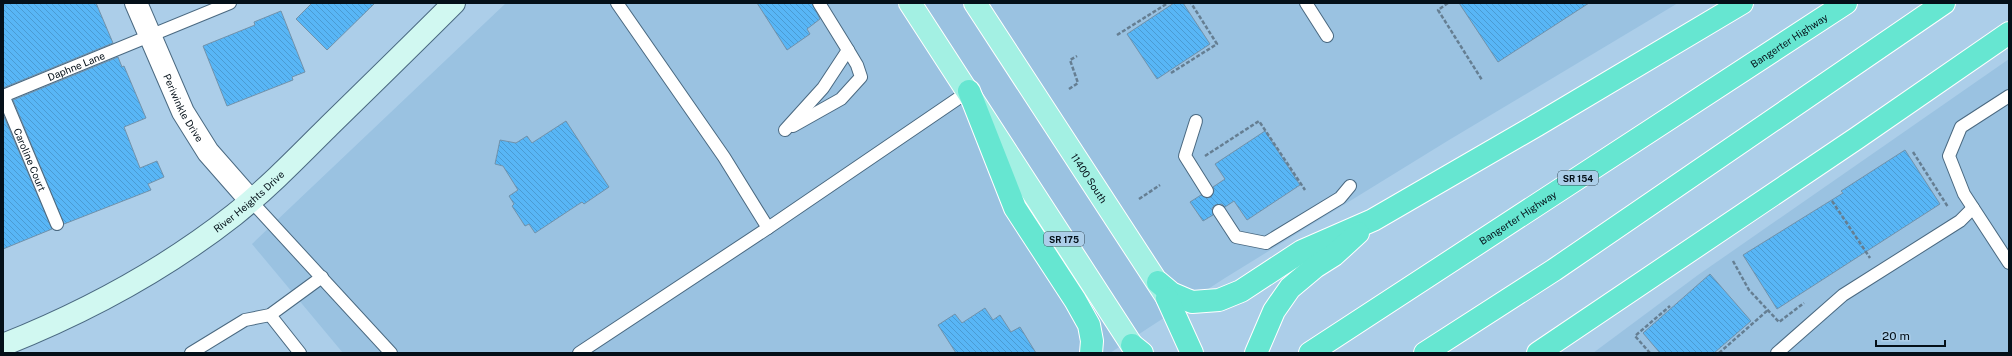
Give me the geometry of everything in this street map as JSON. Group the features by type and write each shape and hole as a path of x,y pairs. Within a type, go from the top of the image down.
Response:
{"highway":[{"path":"1162,290 1172,292 1192,302 1219,300 1241,291 1302,251 1373,220 1537,125 1742,3"},
{"name":"Bangerter Highway","path":"1310,353 1846,3"},
{"path":"1425,353 1554,270 1944,3"},
{"path":"1538,353 2009,33"},
{"path":"969,91 1015,208 1075,300 1089,325 1092,341 1091,353"},
{"path":"1257,349 1274,311 1290,288 1315,267 1334,255 1373,220"},
{"path":"1162,290 1192,353"}],"main road":[{"name":"SR 175","path":"910,3 1137,350"},
{"name":"11400 South","path":"975,3 1202,353"}],"street":[{"name":"Periwinkle Drive","path":"136,3 172,91 195,133 223,170 251,201"},
{"name":"River Heights Drive","path":"3,345 52,325 100,302 146,276 191,247 251,201 281,174 454,3"}],"lane":[{"name":"Daphne Lane","path":"3,96 230,3"},
{"path":"618,3 724,157 768,228"},
{"path":"819,3 848,50 857,65 861,77 841,99 785,130 823,88 848,50"},
{"path":"1306,3 1328,36"},
{"path":"579,353 768,228 969,91"},
{"name":"Caroline Court","path":"3,96 57,224"},
{"path":"2009,96 1961,127 1949,156 1964,194 2009,263"},
{"path":"1196,121 1185,156 1207,191"},
{"path":"1219,211 1236,237 1266,243 1340,198 1350,186"},
{"path":"251,201 391,353"},
{"path":"1776,353 1843,295 1960,220 1973,208"},
{"path":"191,353 245,320 270,315 322,277"},
{"path":"270,315 300,353"}],"path":[{"path":"1117,35 1168,3"},
{"path":"1171,73 1217,44 1191,3"},
{"path":"1448,3 1438,10 1482,80"},
{"path":"1069,89 1078,83 1070,60 1077,56"},
{"path":"1205,156 1259,121 1305,190"},
{"path":"1913,152 1949,209"},
{"path":"1139,198 1160,185"},
{"path":"1832,201 1870,259"},
{"path":"1864,263 1877,255"},
{"path":"1733,261 1749,290 1779,322 1808,299"},
{"path":"1650,353 1635,336 1670,306"},
{"path":"1719,353 1768,310"}],"shaded area":[{"path":"506,3 1678,3 1449,140 1225,278 1110,353 343,353 252,244"},
{"path":"2009,59 2009,353 1593,353 1698,275"}],"building":[{"path":"3,3 96,3 113,43 3,88"},
{"path":"312,3 375,3 327,50 296,19"},
{"path":"757,3 812,3 820,19 807,29 810,34 787,50"},
{"path":"1174,3 1183,3 1210,44 1157,79 1127,34"},
{"path":"1459,3 1589,3 1498,62"},
{"path":"281,11 305,72 292,77 293,80 227,106 203,46 255,25 254,22"},
{"path":"118,57 122,67 124,66 146,118 124,127 140,168 157,161 164,177 148,184 151,190 64,224 13,100"},
{"path":"3,114 52,229 3,249"},
{"path":"566,121 609,187 584,204 582,202 535,233 529,224 525,226 512,206 514,204 509,196 518,190 503,166 495,164 500,140 516,143 527,136 532,143"},
{"path":"1265,131 1300,185 1247,220 1234,201 1225,207 1222,204 1215,205 1212,208 1213,215 1203,221 1190,202 1201,195 1207,198 1211,197 1214,191 1213,187 1225,179 1215,164"},
{"path":"1905,150 1940,204 1777,309 1743,255 1843,193 1841,191"},
{"path":"1710,274 1751,321 1714,353 1660,353 1643,333"},
{"path":"985,308 993,320 1000,315 1011,332 1020,327 1036,353 956,353 938,325 955,314 962,323"}]}
